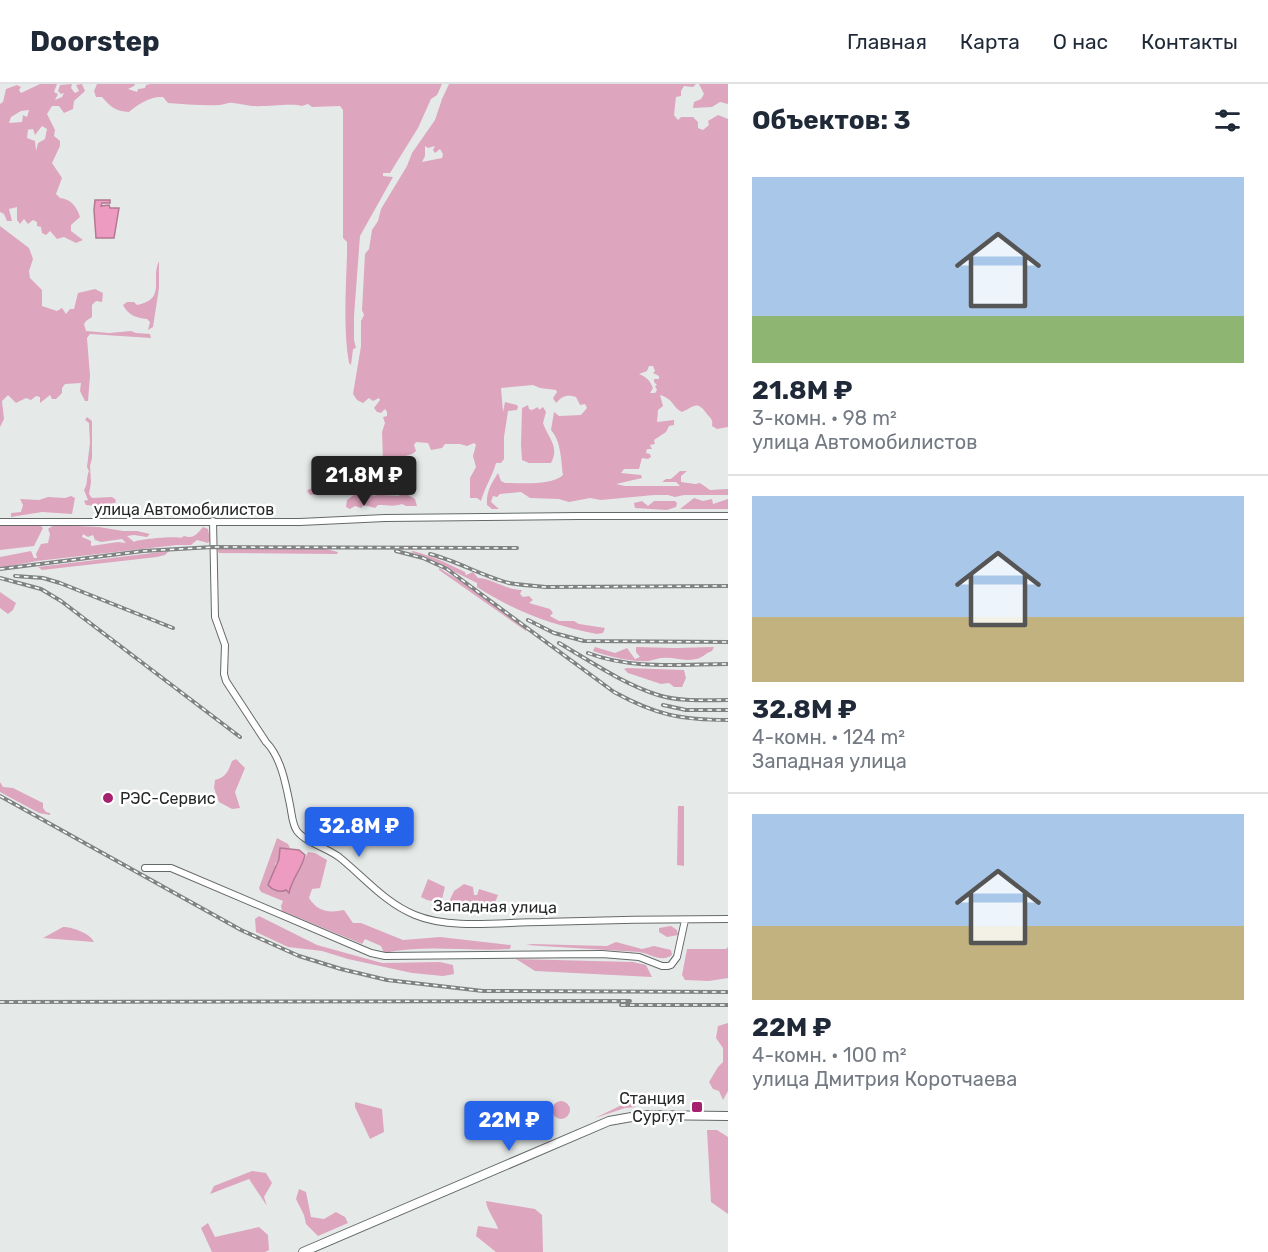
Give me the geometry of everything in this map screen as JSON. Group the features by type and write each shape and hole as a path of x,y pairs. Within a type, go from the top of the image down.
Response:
{"street":[{"name":"улица Автомобилистов","path":"0,522 300,522 385,518 728,516"},
{"name":"Западная улица","path":"213,521 215,616 225,645 224,674 226,681 273,749 285,785 293,822 298,832 333,853 391,902 413,915 431,920 488,923 728,919"},
{"path":"145,868 171,868 371,953 385,956 602,954 639,957 668,966 677,957 685,920"},
{"path":"303,1252 609,1121 644,1115 728,1116"}],"shaded area":[{"path":"40,84 57,84 54,92 58,94 55,100 62,97 64,93 61,94 58,91 60,85 72,84 71,88 75,93 79,91 76,85 82,84 85,91 74,101 73,109 64,113 59,106 52,106 47,114 55,130 54,136 60,141 52,163 62,178 56,194 73,204 80,217 71,225 71,231 83,240 76,243 64,237 57,239 50,231 46,235 42,233 41,227 37,226 37,222 33,220 28,224 24,219 20,224 17,220 17,207 9,209 12,221 7,221 4,214 0,212 0,104 3,102 6,89 17,85 21,87 19,90 21,93","holes":["29,110 27,117 23,115 22,122 9,123 11,117 21,111","42,126 47,129 45,139 38,143 36,151 35,141 27,138 28,130 26,130 33,129 35,135"]},
{"path":"97,84 135,84 128,89 137,92 138,89 150,84 442,84 437,95 431,99 418,128 390,173 383,173 383,176 393,177 360,236 354,316 356,348 353,349 351,365 346,337 347,242 343,238 343,110 340,106 312,107 308,104 254,106 231,103 194,105 168,103 163,97 158,97 145,101 129,112 111,106 102,97 96,97 94,91"},
{"path":"449,84 696,84 693,87 684,86 681,96 676,97 674,115 678,120 681,117 693,117 698,122 698,128 703,130 709,125 708,121 718,115 728,119 728,427 717,429 712,426 711,419 701,407 693,406 682,412 660,395 663,406 658,410 657,422 674,420 674,425 669,426 666,432 654,440 655,444 650,445 652,449 647,449 646,453 651,457 642,458 639,469 624,469 621,473 641,475 642,478 616,484 680,486 676,482 662,482 671,479 680,471 687,471 681,476 681,482 700,483 710,490 728,489 728,495 675,497 654,495 601,500 590,498 569,502 559,499 530,498 521,492 493,496 491,502 499,509 492,509 487,505 487,496 498,473 501,481 505,483 544,482 558,479 563,475 559,445 551,430 554,412 559,416 581,415 587,408 585,404 580,405 573,396 565,396 556,403 553,398 556,390 533,385 501,388 503,412 505,402 518,407 517,410 508,411 504,437 504,459 501,463 496,463 481,501 477,498 470,498 470,478 476,467 473,456 476,445 474,443 467,446 445,444 442,448 431,450 428,443 416,442 414,445 416,451 413,453 383,461 382,432 385,423 383,417 387,416 387,412 385,409 381,413 377,412 374,408 379,398 373,401 369,398 363,403 353,394 361,346 361,321 364,315 362,310 365,254 369,249 372,230 378,221 381,209 407,166 412,153 435,120","holes":["425,146 428,148 435,146 433,150 435,153 440,149 443,154 442,158 422,162 425,156","649,366 653,366 655,371 653,373 659,376 659,379 654,379 657,385 655,393 650,393 653,388 651,383 639,374 647,371"]},
{"path":"699,84 728,84 728,104 720,102 712,107 693,108 694,102 701,99 704,94"},
{"path":"95,200 110,200 110,203 102,203 101,206 109,205 110,208 119,208 114,238 96,238"},
{"path":"0,226 29,248 33,259 29,271 30,278 42,290 42,306 57,311 62,308 66,314 70,309 74,309 78,293 95,289 103,293 102,302 96,301 92,305 92,317 84,324 86,331 109,333 131,331 150,334 151,338 90,334 87,338 90,376 88,401 85,401 80,391 81,383 65,384 62,393 56,399 52,399 50,395 40,403 40,397 36,396 31,400 26,398 16,403 8,395 2,401 4,419 0,427"},
{"path":"159,261 159,288 153,327 148,330 150,322 147,319 133,315 123,305 127,302 134,302 137,305 152,298 156,288"},
{"path":"528,405 532,410 538,407 539,410 543,407 546,412 543,423 554,447 551,463 529,463 522,460 522,408"},
{"path":"87,417 92,421 89,494 92,498 112,497 116,500 115,503 97,506 86,505 84,501 88,500 84,490 89,471 87,467 90,443 89,423 85,420"},
{"path":"344,483 337,494 333,491 327,493 325,490 321,494 310,495 307,491 334,487"},
{"path":"371,492 374,496 380,493 398,496 404,493 415,499 417,506 402,504 378,505 375,508 364,505 361,508 346,507 347,500 354,495"},
{"path":"71,496 75,498 72,514 42,512 11,517 11,513 21,512 23,505 20,499 39,500 48,497"},
{"path":"694,498 703,501 712,499 713,504 728,499 728,509 680,509"},
{"path":"642,501 648,506 654,501 675,501 677,503 676,507 667,510 635,508 634,503"},
{"path":"40,525 43,528 34,546 0,550 0,526"},
{"path":"54,525 99,527 150,534 147,537 127,536 134,542 193,536 203,527 208,529 210,540 208,543 197,540 191,545 37,561 0,568 0,557 31,551 34,558 37,558 36,554 41,544 48,543 50,534 48,529","holes":["83,534 88,537 93,535 95,540 101,542 122,539 126,543 91,546 91,541 82,537"]},
{"path":"217,549 326,549 338,552 337,554 219,553"},
{"path":"169,551 157,557 42,570 38,567"},
{"path":"411,552 446,563 465,572 466,575 473,572 478,578 522,590 520,594 523,597 529,596 533,600 529,603 550,609 553,613 550,616 559,621 574,621 579,624 605,628 603,633 597,634 535,617 492,596 477,587 477,583"},
{"path":"439,568 467,585 527,629 526,631 439,570"},
{"path":"0,592 16,603 8,614 0,608"},
{"path":"595,647 615,653 627,648 635,659 640,657 636,652 636,647 714,647 712,651 696,659 663,658 636,661 593,651"},
{"path":"624,669 684,670 686,678 682,687 674,687 669,683 661,684 628,673"},
{"path":"236,759 245,768 235,792 240,808 232,809 219,802 214,788 215,780 224,776 232,761"},
{"path":"0,782 3,787 13,788 43,803 43,808 50,815 39,813 0,792"},
{"path":"678,806 684,806 684,866 677,865"},
{"path":"277,838 288,844 290,848 280,848 279,859 275,864 288,893 308,852 327,860 320,888 312,889 309,898 320,909 344,910 353,923 361,923 403,940 440,937 511,945 510,949 416,949 384,953 381,946 365,939 362,944 282,911 283,901 261,892 259,888"},
{"path":"280,848 299,850 305,855 289,893 286,890 276,891 268,885 279,859"},
{"path":"428,879 445,887 441,903 421,897"},
{"path":"464,884 473,887 474,895 477,895 479,889 498,895 494,905 483,912 461,911 447,906 454,891"},
{"path":"259,916 317,945 382,963 440,962 453,965 454,974 443,976 412,973 322,951 288,947 256,932 255,919"},
{"path":"671,926 677,930 678,935 667,937 659,932 659,928"},
{"path":"63,927 80,931 94,942 43,938"},
{"path":"616,942 642,949 654,946 671,950 672,955 660,958 639,952 526,945 607,946"},
{"path":"728,947 728,978 709,981 685,980 682,975 687,949 726,949"},
{"path":"516,959 633,962 646,965 652,977 535,971"},
{"path":"728,1023 728,1091 723,1100 719,1091 713,1089 709,1082 723,1062 723,1048 716,1038 718,1026"},
{"path":"561,1101 567,1104 570,1110 567,1116 561,1119 555,1116 552,1110 555,1104"},
{"path":"630,1101 636,1107 625,1108 595,1118"},
{"path":"355,1102 382,1109 384,1132 370,1139 355,1107"},
{"path":"707,1130 717,1130 728,1137 728,1214 711,1202"},
{"path":"252,1171 266,1173 272,1183 264,1197 267,1206 249,1179 210,1194 214,1186"},
{"path":"299,1189 306,1192 311,1217 324,1219 336,1212 345,1217 348,1223 318,1236 306,1224 296,1199"},
{"path":"486,1201 535,1209 542,1215 543,1252 496,1252 476,1236 478,1226 498,1229"},
{"path":"208,1223 215,1237 259,1227 268,1235 269,1250 265,1252 212,1252 201,1228"}],"railway":[{"path":"0,569 143,551 213,547 517,548"},
{"path":"396,551 423,558 447,569 614,692 629,700 669,715 728,720"},
{"path":"430,554 499,580 523,585 546,587 728,586"},
{"path":"15,576 43,578 60,583 173,628"},
{"path":"0,578 41,589 61,601 240,737"},
{"path":"528,620 554,633 584,641 728,642"},
{"path":"559,643 619,678 658,695 684,700 728,700"},
{"path":"588,653 640,664 728,664"},
{"path":"663,705 686,710 728,710"},
{"path":"0,796 241,930 299,956 341,969 387,980 483,991 728,992"},
{"path":"0,1002 630,1001"},
{"path":"621,1005 728,1005"}],"place":[{"name":"РЭС-Сервис","path":"108,798"},
{"name":"Станция Сургут","path":"697,1107"}]}
